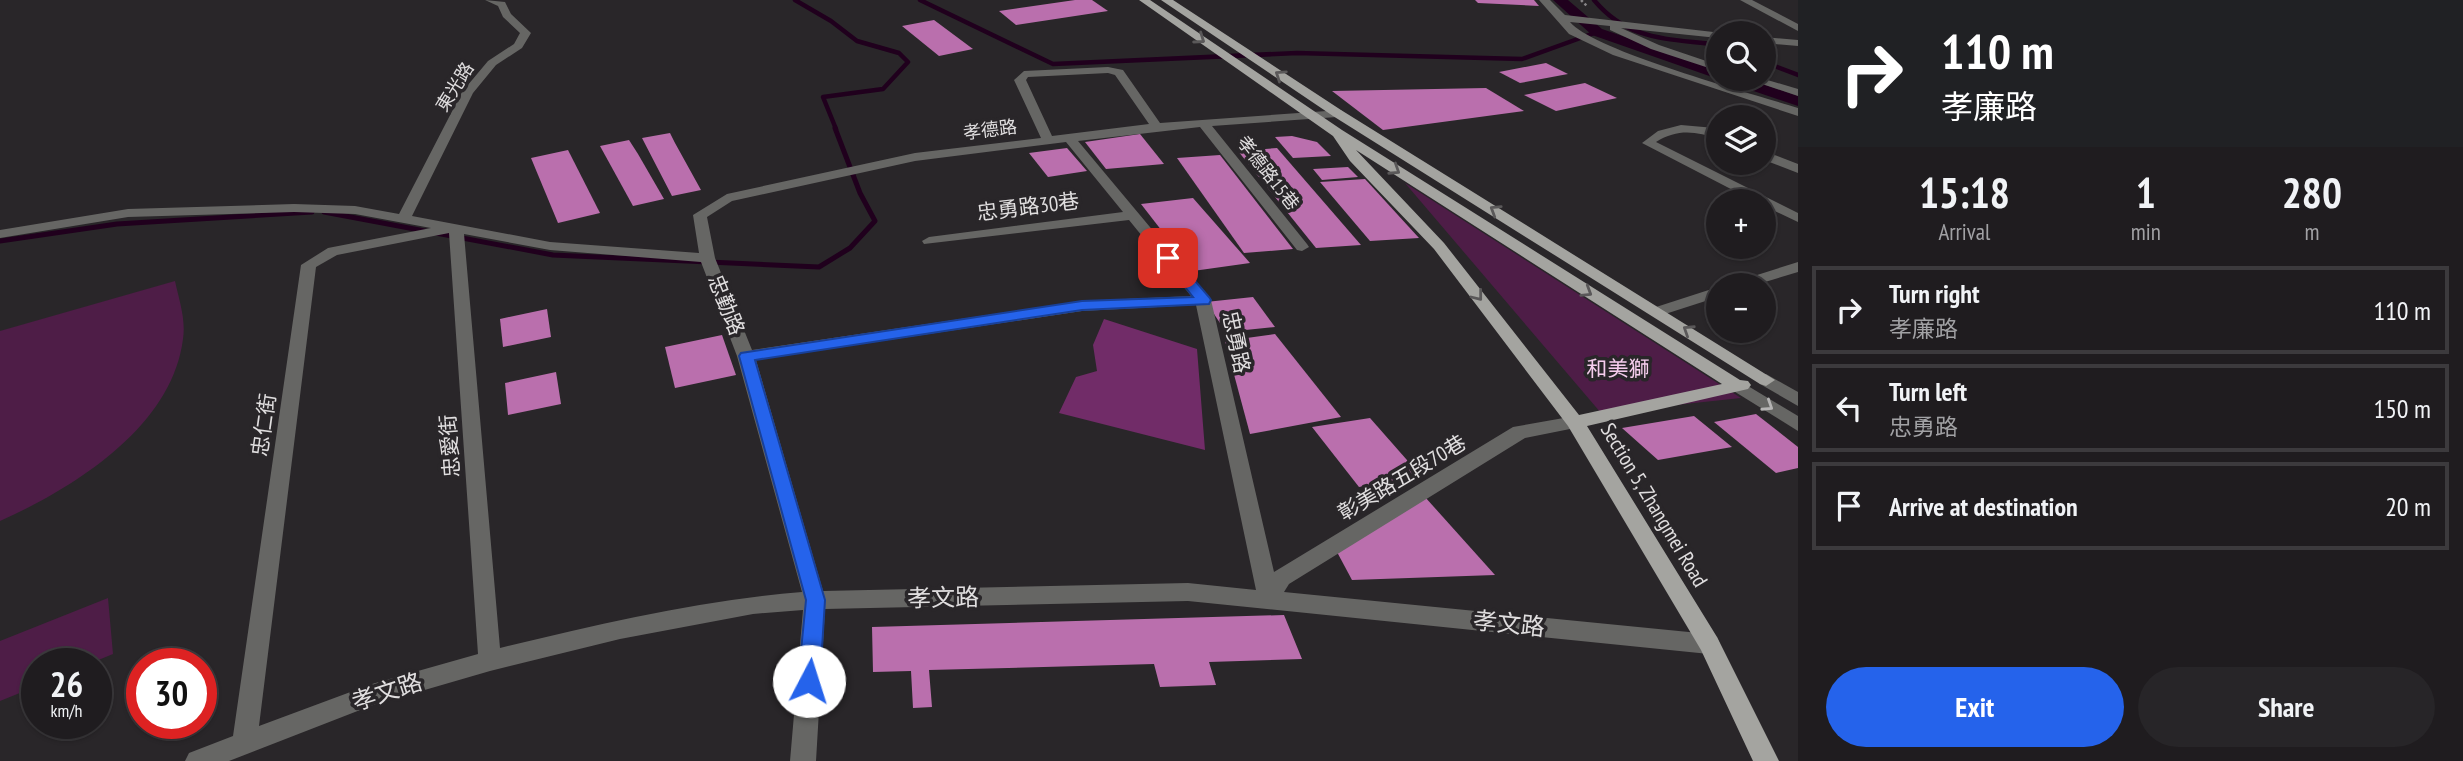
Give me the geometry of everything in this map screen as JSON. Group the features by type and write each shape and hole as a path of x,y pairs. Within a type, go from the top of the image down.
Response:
{"main road":[{"path":"1144,0 1338,133 1738,386"},
{"path":"1166,0 1337,113 1766,380"},
{"path":"1338,133 1354,158 1439,246 1576,422"},
{"name":"Section 5, Zhangmei Road","path":"1766,380 1576,422 1709,645 1766,761"}],"street":[{"name":"東光路","path":"404,217 468,92 492,63 518,46 526,33 507,15 502,4 490,0"},
{"path":"1544,0 1583,37 1617,53 1798,112"},
{"path":"1745,0 1798,27"},
{"path":"1566,18 1706,34"},
{"path":"1607,23 1625,35 1706,64"},
{"path":"1776,41 1798,43"},
{"path":"1048,140 1020,80 1022,76 1108,70 1122,75 1157,127"},
{"path":"1776,86 1798,93"},
{"name":"孝德路","path":"707,258 700,215 727,198 915,157 1157,127 1337,113"},
{"name":"孝德路15巷","path":"1203,123 1302,247"},
{"path":"1706,128 1698,127 1654,135 1648,143 1706,172"},
{"name":"忠勇路","path":"1069,138 1203,300 1269,600"},
{"path":"1776,160 1798,169"},
{"path":"1712,175 1798,218"},
{"path":"0,234 128,213 294,208 355,210 550,246 707,258"},
{"name":"忠勇路30巷","path":"929,241 1133,215"},
{"name":"忠愛街","path":"456,228 490,661"},
{"name":"忠仁街","path":"245,742 309,265 333,251 456,228"},
{"name":"忠勤路","path":"707,258 746,356 816,600 803,761"},
{"path":"1776,274 1798,267"},
{"path":"1659,311 1706,296"},
{"path":"746,356 1082,306 1203,300"},
{"path":"1766,380 1798,400"},
{"path":"1738,386 1798,425"},
{"name":"彰美路五段70巷","path":"1269,600 1281,578 1520,432 1576,422"},
{"name":"孝文路","path":"198,761 372,695 490,661 620,629 753,605 816,600 1188,592 1709,645"}],"green space":[{"name":"和美獅","path":"1405,183 1741,398 1601,413"},
{"path":"175,281 184,332 175,371 160,400 140,427 88,472 0,521 0,331"},
{"path":"108,598 113,654 112,648 21,648 21,692 0,701 0,641"}],"shaded area":[{"path":"1104,319 1197,349 1205,450 1059,413 1076,377 1097,371 1093,345"}],"building":[{"path":"1092,0 1108,11 1016,25 999,11"},
{"path":"1475,0 1534,0 1539,6 1478,3"},
{"path":"934,20 973,49 939,56 902,26"},
{"path":"1546,63 1568,74 1520,83 1499,72"},
{"path":"1585,83 1617,98 1556,111 1524,95"},
{"path":"1486,88 1524,111 1383,130 1332,91"},
{"path":"670,133 701,190 672,196 642,138"},
{"path":"1140,134 1164,164 1106,169 1085,142"},
{"path":"1292,136 1317,142 1331,156 1293,158 1275,137"},
{"path":"629,140 664,199 633,206 600,146"},
{"path":"1067,148 1087,171 1048,177 1029,153"},
{"path":"1277,148 1361,245 1316,248 1238,151"},
{"path":"568,150 600,213 558,223 531,158"},
{"path":"1220,155 1293,249 1244,253 1177,158"},
{"path":"1348,167 1358,177 1322,180 1313,169"},
{"path":"1365,179 1419,238 1370,241 1320,182"},
{"path":"1193,198 1250,263 1193,271 1141,204"},
{"path":"1253,297 1275,327 1226,332 1206,302"},
{"path":"547,309 551,337 503,347 500,319"},
{"path":"1275,334 1341,417 1250,434 1225,341"},
{"path":"722,335 736,375 675,388 665,347"},
{"path":"556,372 561,404 508,415 505,383"},
{"path":"1756,414 1798,447 1798,468 1776,473 1714,422"},
{"path":"1694,416 1732,447 1658,460 1622,428"},
{"path":"1370,418 1421,476 1359,487 1312,427"},
{"path":"1425,497 1495,575 1352,580 1337,552"},
{"path":"1284,615 1302,659 1209,662 1216,685 1160,687 1154,664 929,670 932,707 913,708 911,671 873,672 872,627"}],"waterway":[{"path":"795,0 831,21 857,41 899,53 908,62 883,89 823,97 836,129"},
{"path":"920,0 1053,64 1297,53 1522,59 1597,32"},
{"path":"1560,0 1597,32 1706,70"},
{"path":"1594,0 1607,14 1635,31 1666,39 1706,44"},
{"path":"1776,67 1798,75"},
{"path":"1768,91 1798,101"},
{"path":"324,212 553,255 819,267 850,248 875,221 860,193 835,128"},
{"path":"0,241 117,224 312,212"}],"route":[{"path":"809,681 816,600 746,356 1082,306 1203,300 1168,258"}]}
